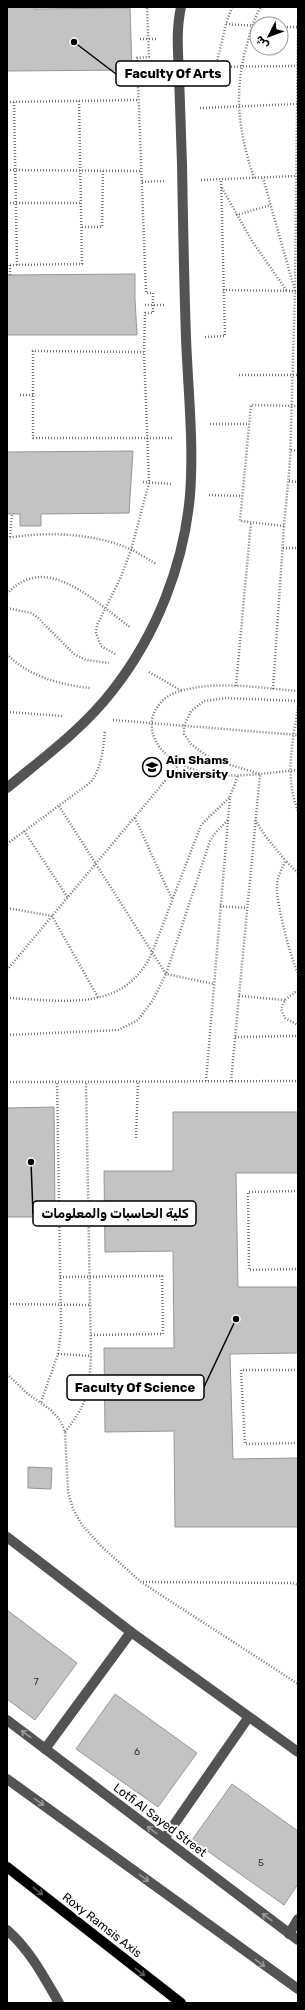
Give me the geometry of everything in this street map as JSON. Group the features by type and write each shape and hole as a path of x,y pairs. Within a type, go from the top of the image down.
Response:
{"main road":[{"name":"Roxy Ramsis Axis","path":"7,1867 181,2003"}],"street":[{"path":"7,788 65,741 113,691 146,640 162,609 174,574 185,528 190,490 191,438 186,338 179,68 179,24 181,7"},
{"path":"7,777 19,778"},
{"path":"9,1543 248,1718 298,1752"},
{"path":"45,1749 131,1632"},
{"path":"164,1839 248,1718"},
{"name":"Lotfi Al Sayed Street","path":"7,1720 298,1940"},
{"path":"7,1779 298,1989"},
{"path":"289,1934 298,1919"},
{"path":"7,1930 27,1952 40,1970 59,2003"}],"path":[{"path":"147,7 149,57 137,58 146,293 153,293 153,313 144,313 149,483 131,550 120,579 96,625 96,633 101,646 113,653 133,661 142,669 182,691"},
{"path":"216,66 226,24 232,7"},
{"path":"273,689 282,548 289,481 292,406 295,291 298,19"},
{"path":"226,24 249,26"},
{"path":"249,36 240,66 240,106 243,146 254,178"},
{"path":"179,68 216,66 297,66"},
{"path":"7,102 139,100"},
{"path":"10,275 8,265 82,264 79,101"},
{"path":"14,102 17,265"},
{"path":"180,110 297,104"},
{"path":"7,170 141,171"},
{"path":"82,227 102,227 103,170"},
{"path":"142,182 296,176"},
{"path":"263,178 295,291"},
{"path":"186,338 225,336 221,179"},
{"path":"221,188 256,248 287,291"},
{"path":"7,203 81,203"},
{"path":"236,215 271,206"},
{"path":"223,290 295,291"},
{"path":"144,352 33,351 33,438 191,438"},
{"path":"239,375 298,375"},
{"path":"20,395 33,395"},
{"path":"284,526 240,521 251,405 298,406"},
{"path":"190,423 249,424"},
{"path":"290,450 298,451"},
{"path":"289,481 298,482"},
{"path":"143,482 190,490 242,496"},
{"path":"12,514 9,537 40,535 70,536 100,540 131,550 174,574"},
{"path":"236,686 251,522"},
{"path":"282,548 298,548"},
{"path":"7,593 19,583 33,578 48,577 63,580 146,640"},
{"path":"7,608 30,613 37,617 63,645 74,654 86,660 133,661"},
{"path":"7,654 14,662 59,683 113,691"},
{"path":"298,691 206,685 182,691 164,699 158,706 152,723 153,737 157,745 164,752 180,763 207,774 238,775 289,772 298,770"},
{"path":"260,774 206,756 191,744 184,734 184,726 191,711 204,701 227,698 298,701"},
{"path":"298,706 289,772 293,798 298,811"},
{"path":"7,712 298,734"},
{"path":"7,844 83,790 97,774 102,758 106,720"},
{"path":"7,970 180,763"},
{"path":"231,1081 254,820 260,774"},
{"path":"206,1081 230,797 238,775"},
{"path":"7,998 84,1001 98,999 112,994 137,977 146,965 152,952 201,826 230,797"},
{"path":"59,806 166,974 214,984"},
{"path":"135,818 172,899"},
{"path":"7,1036 118,1030 138,1020 166,974 210,841 228,820"},
{"path":"254,820 286,862 298,873"},
{"path":"24,831 68,898"},
{"path":"286,862 278,878 278,896 294,964 298,973"},
{"path":"220,906 247,908"},
{"path":"7,908 52,916"},
{"path":"52,916 98,999"},
{"path":"298,990 285,1000 281,1009 285,1018 298,1025"},
{"path":"239,996 285,1000"},
{"path":"235,1037 298,1036"},
{"path":"7,1082 86,1083 298,1081"},
{"path":"41,1403 58,1354 61,1330 57,1082"},
{"path":"136,1138 138,1082"},
{"path":"64,1432 76,1418 85,1403 89,1388 91,1356 88,1277 86,1083"},
{"path":"298,1191 248,1192 249,1270 298,1269"},
{"path":"60,1220 88,1218"},
{"path":"60,1277 162,1276 163,1334 90,1335"},
{"path":"7,1304 89,1305"},
{"path":"58,1354 91,1356"},
{"path":"298,1370 241,1370 245,1444 298,1443"},
{"path":"7,1374 28,1394 51,1410 60,1420 64,1432 68,1492 73,1509 82,1525 100,1545 141,1582 298,1684"},
{"path":"141,1582 292,1583 298,1585"}],"building":[{"path":"7,7 35,7 35,9 130,8 132,70 7,71"},
{"path":"135,274 137,335 7,335 7,275"},
{"path":"133,451 129,513 41,514 41,526 20,526 20,514 7,514 7,452"},
{"path":"54,1107 55,1217 7,1217 7,1108"},
{"path":"173,1112 298,1112 298,1173 236,1173 238,1287 298,1287 298,1353 230,1354 233,1459 298,1458 298,1527 175,1527 174,1431 105,1432 104,1348 174,1348 173,1251 105,1252 104,1171 173,1171"},
{"path":"28,1467 52,1468 51,1489 28,1488"},
{"path":"7,1610 77,1663 35,1720 7,1699"},
{"path":"115,1694 197,1753 158,1807 76,1749"},
{"path":"232,1784 298,1831 298,1884 284,1905 192,1840"}],"place":[{"name":"Faculty Of Arts","path":"74,42"},
{"name":"Ain Shams University","path":"152,767"},
{"name":"كلية الحاسبات والمعلومات","path":"31,1162"},
{"name":"Faculty Of Science","path":"236,1319"}]}
